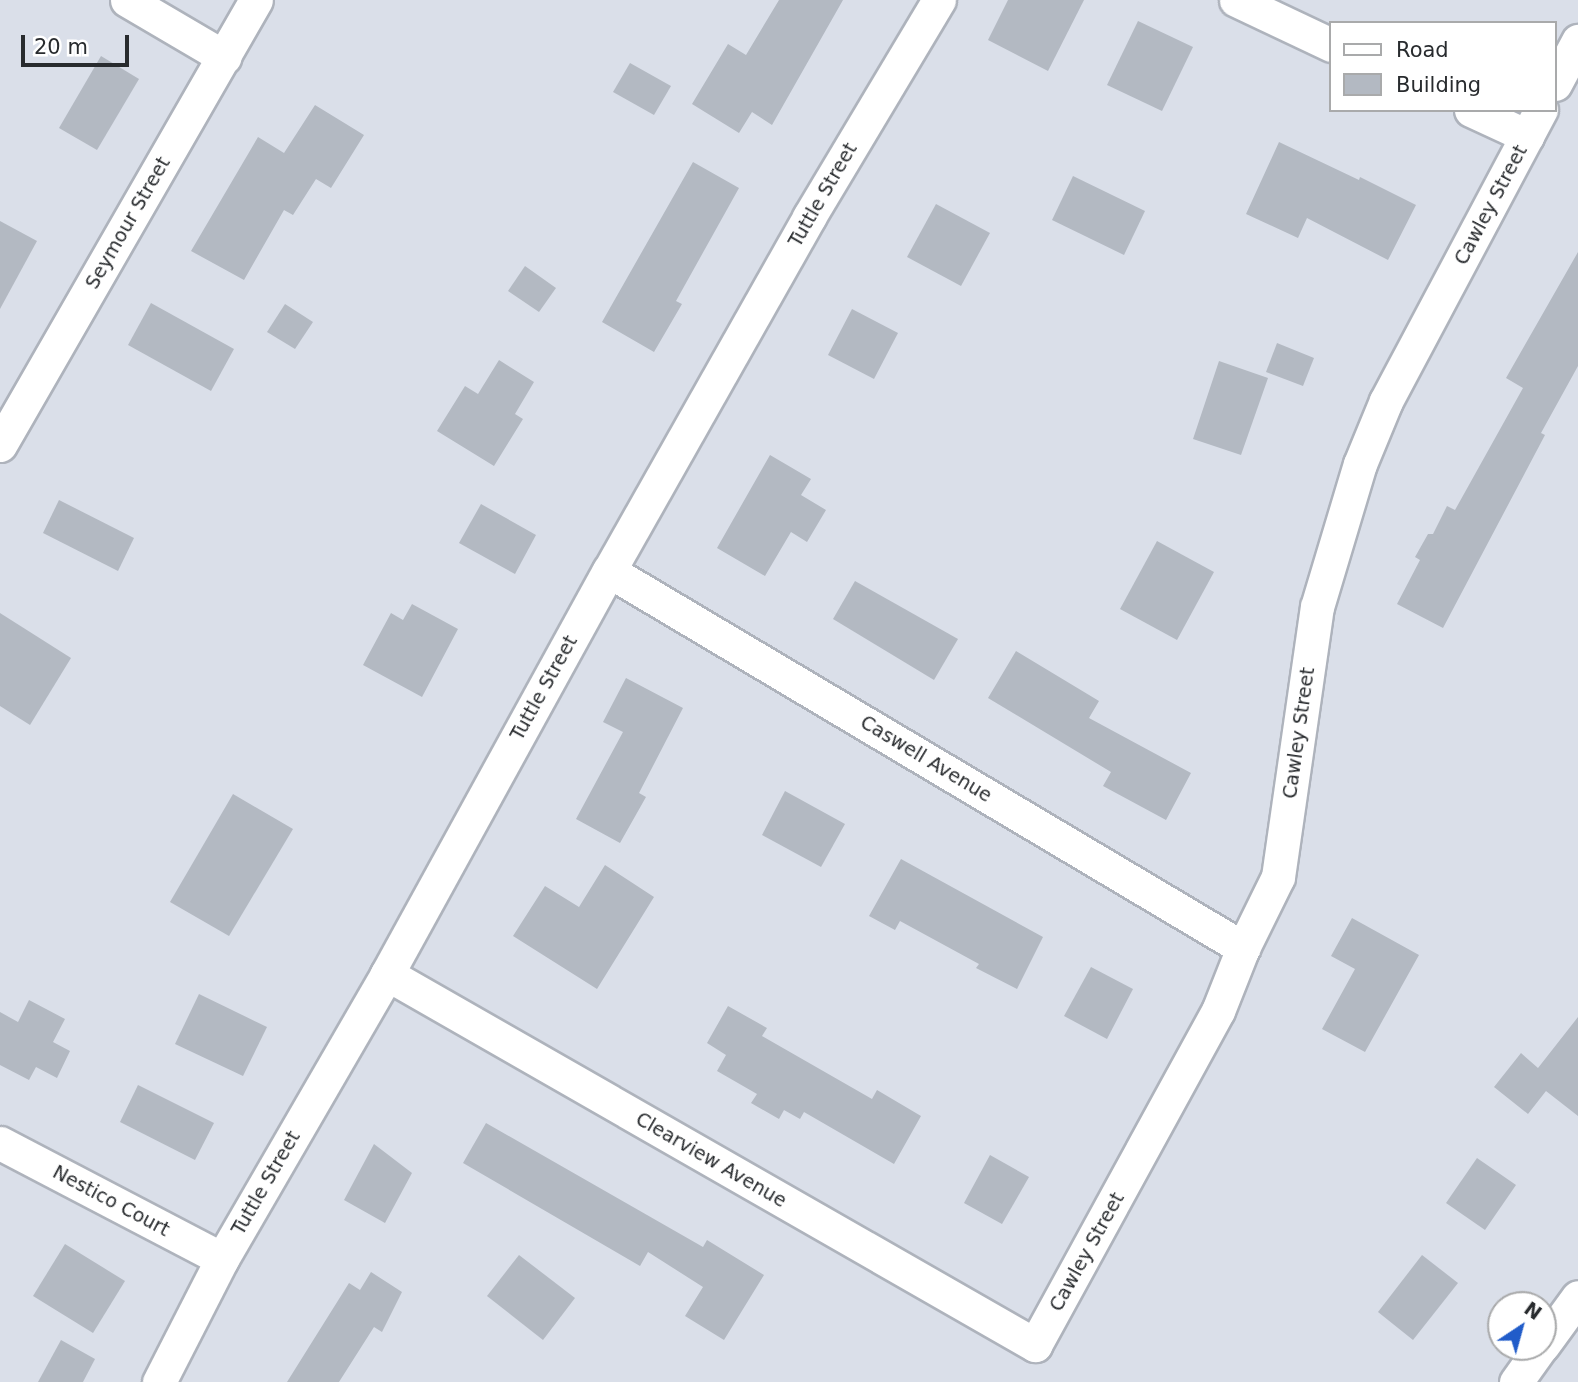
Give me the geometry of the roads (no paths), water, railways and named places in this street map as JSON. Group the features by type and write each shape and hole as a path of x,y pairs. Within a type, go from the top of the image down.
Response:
{"street":[{"path":"127,0 224,57"},
{"name":"Seymour Street","path":"0,445 256,0"},
{"name":"Tuttle Street","path":"159,1382 222,1259 387,974 609,571 803,228 939,0"},
{"path":"1236,0 1330,45"},
{"path":"1557,80 1578,41"},
{"path":"1481,112 1534,123"},
{"name":"Cawley Street","path":"1035,1345 1218,1011 1243,948 1282,866 1317,607 1360,464 1386,401 1534,123"},
{"name":"Caswell Avenue","path":"609,571 1243,948"},
{"name":"Clearview Avenue","path":"387,974 1035,1345"},
{"name":"Nestico Court","path":"0,1143 222,1259"},
{"path":"1557,1326 1578,1297"},
{"path":"1516,1382 1531,1361"}]}
